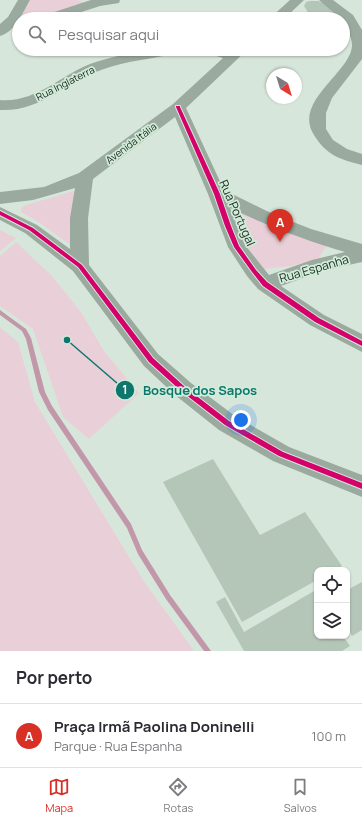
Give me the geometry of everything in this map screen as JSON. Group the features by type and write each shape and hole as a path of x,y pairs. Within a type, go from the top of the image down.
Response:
{"street":[{"path":"20,12 24,0"},
{"path":"65,12 94,1 114,0"},
{"path":"284,12 298,0"},
{"path":"325,0 341,12"},
{"path":"350,21 356,31 359,45 356,57 325,97 318,113 318,129 328,143 341,154 362,160"},
{"path":"0,32 12,26"},
{"path":"0,38 12,28"},
{"name":"Rua Inglaterra","path":"0,105 18,104 36,99 94,68 119,59 136,56"},
{"name":"Avenida Itália","path":"0,198 19,197 49,192 71,185 85,177 178,107 233,56"},
{"name":"Rua Portugal","path":"178,107 217,194 228,226 238,246 254,271 265,284 316,320 362,344"},
{"path":"80,266 79,218 85,177"},
{"name":"Rua Espanha","path":"217,194 273,221 362,251"},
{"path":"0,213 30,229 80,266 151,360 183,389 227,423 281,454 362,486"},
{"name":"Rua Espanha","path":"265,284 319,265 362,255"}],"shaded area":[{"path":"29,0 77,0 86,3 61,12 23,12"},
{"path":"77,190 73,244 69,244 40,223 21,212 21,208 26,205"},
{"path":"239,212 309,238 326,246 318,259 292,266 264,269 246,251 238,230"},
{"path":"0,230 16,238 0,251"},
{"path":"16,242 51,275 81,312 104,351 139,393 89,439 63,417 33,329 0,306 0,256"},
{"path":"0,327 18,342 35,402 143,580 194,651 0,651"}],"building":[{"path":"318,1 324,3 335,12 308,12 304,6 306,2"},
{"path":"213,459 260,535 305,512 342,566 314,567 314,582 242,622 163,482"},
{"path":"362,582 362,630 352,636 350,632 350,588"},
{"path":"314,591 314,639 345,639 350,646 342,651 244,651 216,602 225,597 244,632"}],"waterway":[{"path":"0,312 24,330 29,339 42,392 50,408 129,526 140,552 168,597 208,651"}],"cycle path":[{"path":"178,107 217,194 237,247 254,271 265,284 317,320 362,344"},
{"path":"0,213 31,229 80,266 151,360 183,389 227,423 281,454 362,486"}],"place":[{"name":"Praça Irmã Paolina Doninelli","path":"280,242"},
{"name":"Bosque dos Sapos","path":"67,340"}]}
